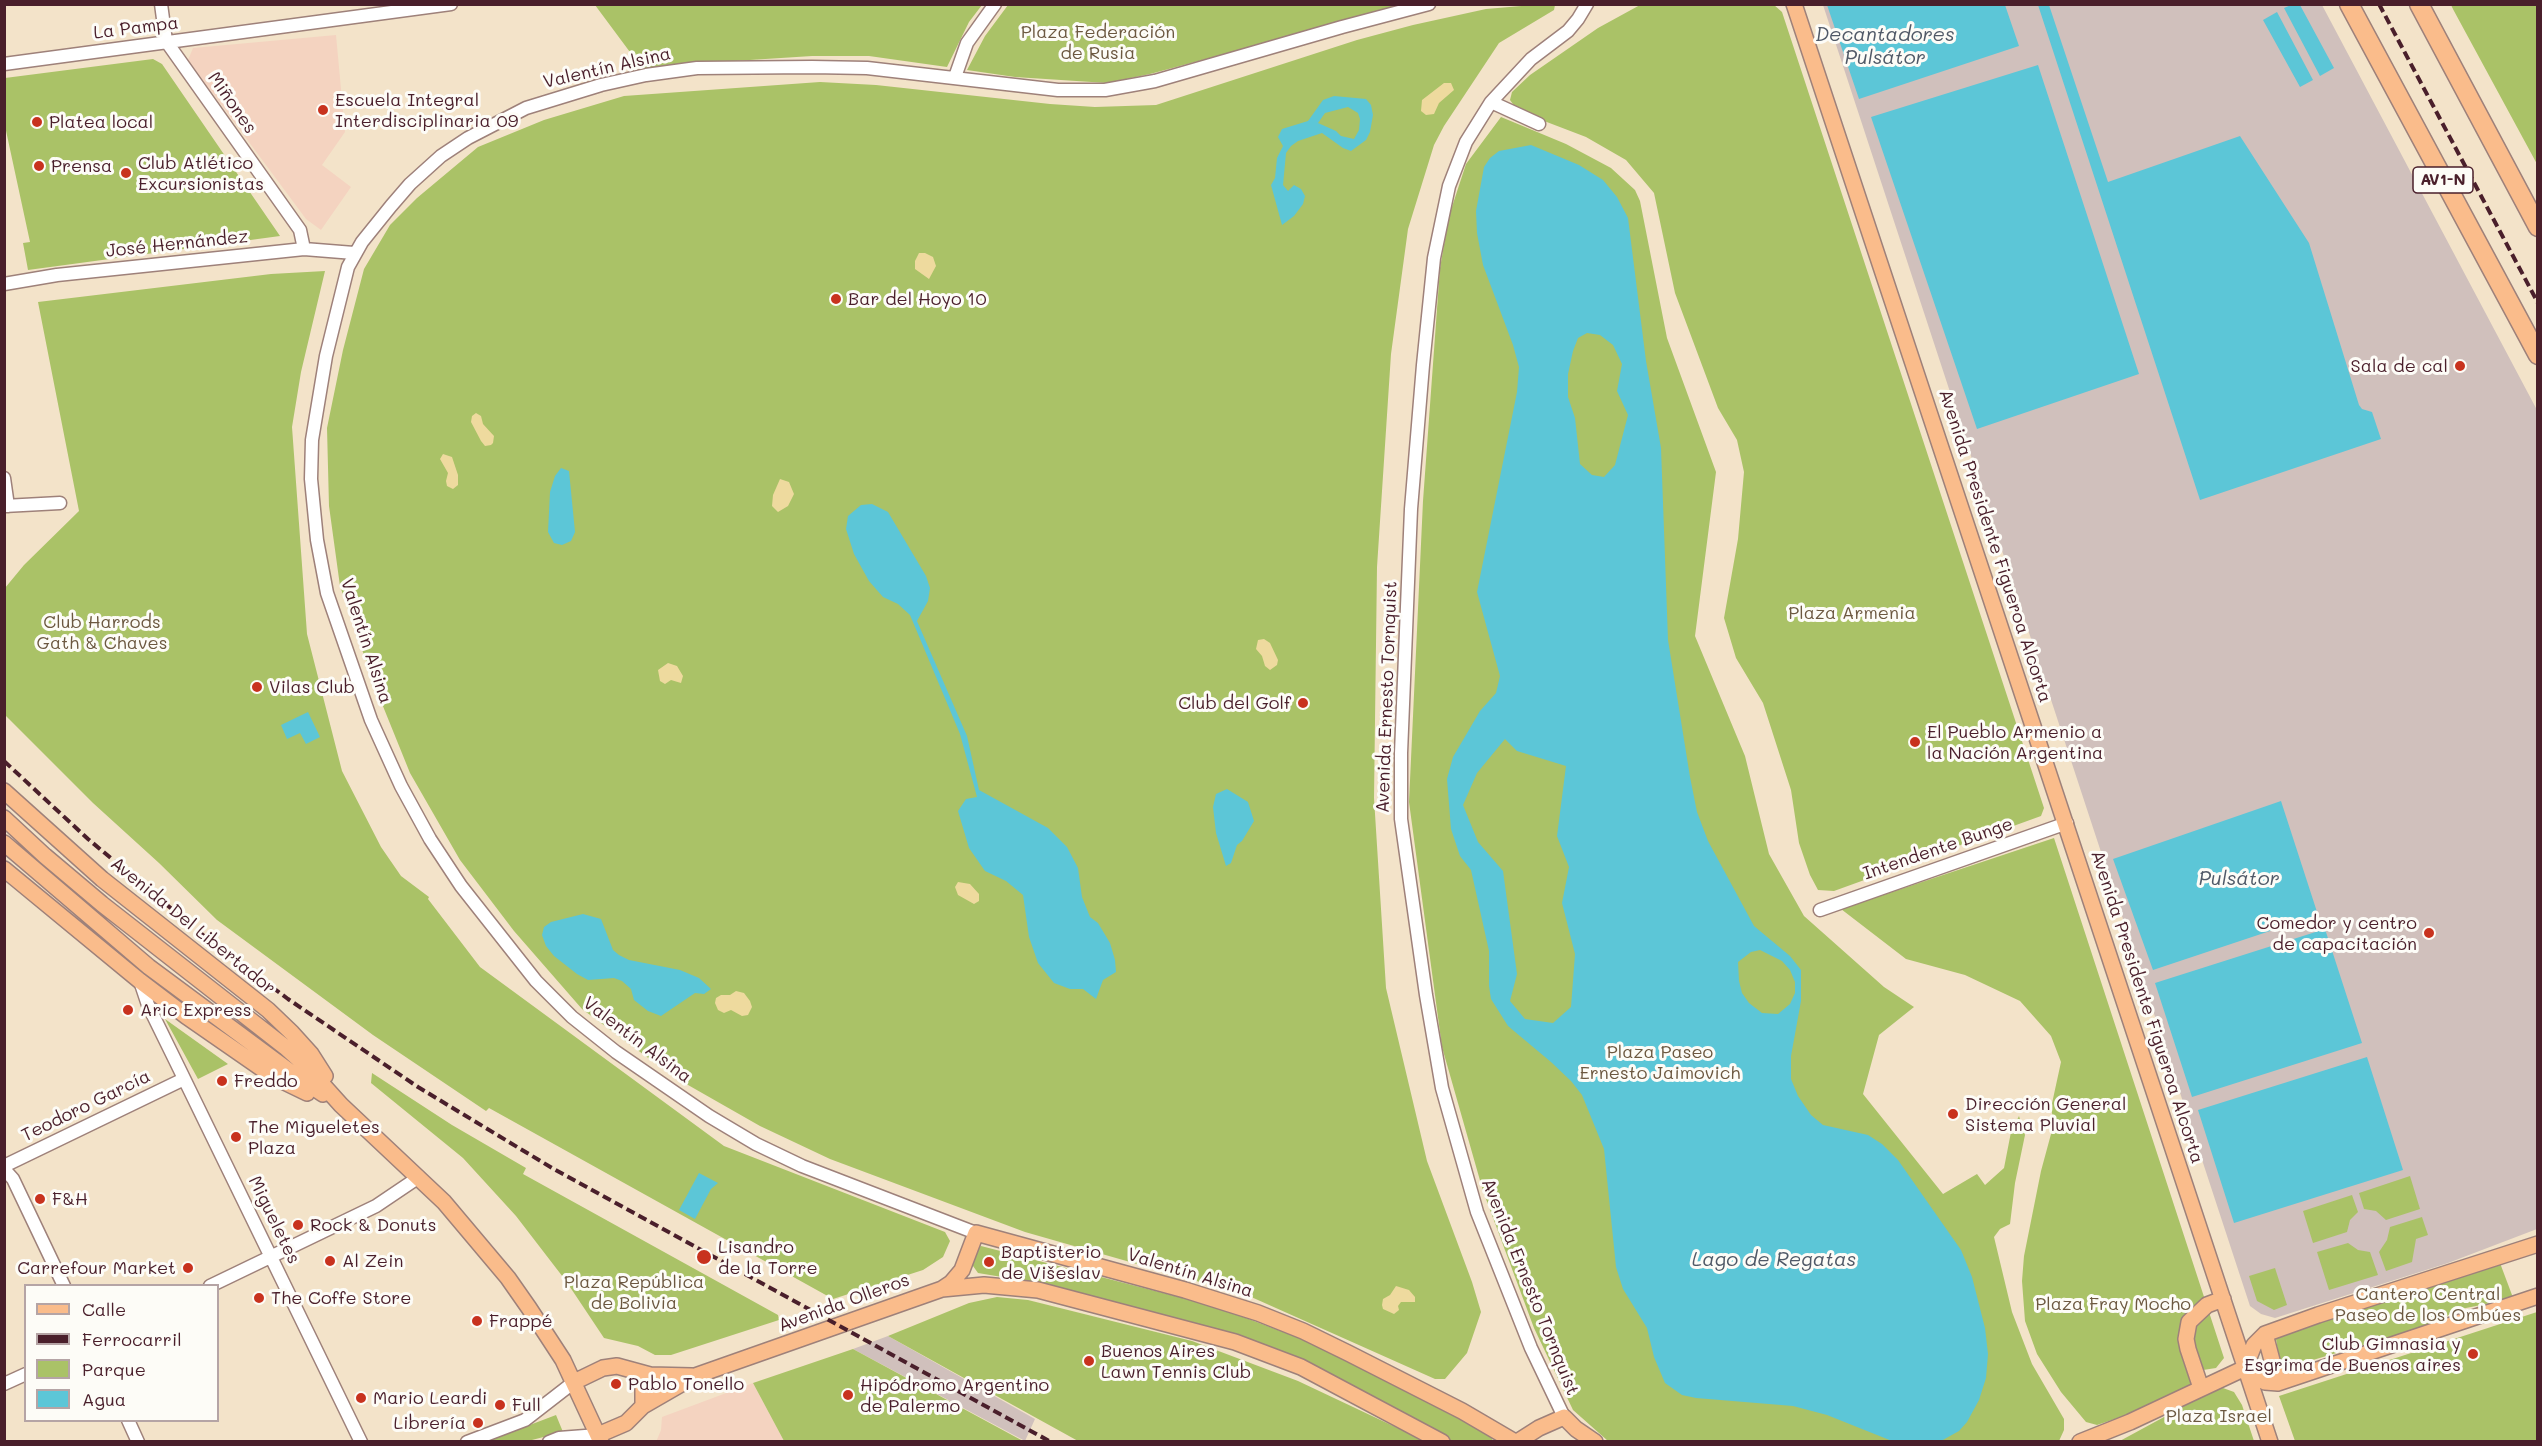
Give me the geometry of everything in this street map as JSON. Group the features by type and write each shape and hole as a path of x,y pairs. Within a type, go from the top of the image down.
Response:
{"highway":[{"name":"AV1-N","path":"2349,4 2538,355"},
{"path":"2419,4 2538,227"}],"main road":[{"name":"Avenida Presidente Figueroa Alcorta","path":"1794,4 2067,823 2270,1442"},
{"name":"Avenida Del Libertador","path":"4,791 102,879 268,1010 292,1032 311,1054 341,1105"},
{"name":"Avenida Del Libertador","path":"4,818 102,904 285,1047 306,1066 341,1105 418,1177 468,1228 508,1278 563,1360 599,1438"},
{"name":"Avenida Del Libertador","path":"4,843 149,967 289,1071 341,1105"},
{"name":"Avenida Del Libertador","path":"5,870 140,981 274,1077 341,1105"},
{"name":"Avenida Olleros","path":"599,1438 626,1422 643,1406 695,1376 942,1289 956,1278 967,1259 976,1233"},
{"name":"Valentín Alsina","path":"976,1233 1185,1290 1258,1313 1303,1331 1339,1349 1516,1442"},
{"path":"2081,1441 2130,1422 2245,1368 2254,1345 2265,1334 2538,1244"},
{"path":"967,1259 969,1274 974,1280 984,1285"},
{"path":"942,1289 984,1285 1006,1286 1069,1297 1235,1342 1301,1367 1443,1442"},
{"path":"2245,1368 2265,1382 2278,1383 2538,1296"},
{"path":"2201,1388 2186,1339 2189,1322 2207,1305 2223,1299"},
{"path":"2265,1334 2278,1383"},
{"name":"Avenida Olleros","path":"574,1382 603,1368 617,1366 667,1377 695,1376"},
{"path":"634,1371 643,1386 643,1406"},
{"path":"1516,1442 1564,1417 1576,1429 1595,1442"}],"street":[{"name":"Miñones","path":"161,4 166,41 300,230 304,249"},
{"name":"La Pampa","path":"4,63 374,10 451,4"},
{"path":"956,77 967,43 995,4"},
{"name":"Valentín Alsina","path":"976,1233 802,1166 756,1144 709,1116 616,1052 572,1017 536,981 461,886 430,839 401,786 371,720 327,593 317,540 311,479 312,440 337,308 354,253 410,184 441,156 495,123 526,108 561,96 646,75 697,68 867,68 1058,90 1105,90 1155,81 1429,4"},
{"name":"Avenida Ernesto Tornquist","path":"1564,1417 1532,1348 1477,1212 1442,1088 1426,995 1401,819 1401,753 1412,509 1422,365 1434,258 1441,218 1457,163 1475,127 1491,102 1531,59 1568,31 1587,4"},
{"path":"1491,102 1539,124"},
{"name":"José Hernández","path":"4,284 57,275 304,249 354,253"},
{"path":"4,478 7,506 60,503"},
{"name":"Intendente Bunge","path":"1820,909 2067,823"},
{"name":"Migueletes","path":"140,981 148,1005 362,1442"},
{"name":"Teodoro García","path":"4,1167 184,1079"},
{"path":"4,1167 14,1179 63,1284"},
{"path":"214,1284 376,1206 418,1177"},
{"path":"4,1384 24,1375"},
{"name":"Avenida Olleros","path":"467,1442 525,1420 574,1382"},
{"path":"129,1422 138,1442"},
{"name":"Avenida Olleros","path":"549,1442 559,1438 599,1438"}],"shaded area":[{"path":"1823,5 2322,5 2537,410 2537,1229 2448,1263 2275,1318 2261,1314 2250,1306"},
{"path":"336,35 345,132 322,165 351,187 321,230 306,219 188,60 193,48"},
{"path":"888,1336 1035,1419 1025,1441 853,1349"},
{"path":"753,1383 784,1441 656,1442 661,1430 662,1417"}],"green space":[{"path":"595,5 982,5 969,22 947,67 869,56 812,56 703,63 644,71"},
{"name":"Plaza Federación de Rusia","path":"1008,5 1407,5 1150,74 1107,83 1015,77 967,70 985,36"},
{"path":"1555,5 1554,10 1499,43 1444,126 1434,145 1408,229 1391,354 1377,567 1374,798 1386,988 1427,1161 1481,1312 1467,1353 1445,1379 1435,1379 1249,1296 1025,1232 830,1159 760,1126 674,1077 582,1009 514,931 460,860 410,773 374,684 340,586 329,506 327,428 343,350 364,269 390,225 417,198 478,147 544,120 624,96 820,82 876,85 1050,104 1095,107 1156,105 1357,40 1413,25 1486,9"},
{"name":"Plaza Armenia","path":"1640,5 1774,5 1782,12 2044,808 2041,816 1834,891 1818,890 1810,875 1799,843 1791,790 1763,703 1736,658 1724,618 1738,539 1744,472 1737,440 1718,408 1675,293 1654,193 1626,160 1586,137 1518,111 1510,100 1512,92 1530,75 1598,28"},
{"path":"2451,5 2537,5 2537,164 2454,11"},
{"name":"Club Atlético Excursionistas","path":"153,59 162,64 280,236 28,270 23,243 30,242 5,126 5,78"},
{"name":"Plaza Paseo Ernesto Jaimovich","path":"1501,117 1566,144 1611,168 1635,190 1640,201 1667,338 1716,472 1695,636 1745,756 1769,854 1804,916 1884,987 1914,1007 1879,1035 1863,1094 1943,1194 1977,1174 1985,1185 2004,1168 2011,1132 2019,1116 2025,1135 2015,1183 2010,1224 2000,1229 1994,1237 2012,1312 2032,1364 2064,1419 2064,1430 2059,1441 1608,1441 1573,1410 1534,1328 1483,1191 1442,1047 1409,802 1423,501 1440,268 1449,216 1466,164"},
{"name":"Club Harrods Gath & Chaves","path":"325,271 301,372 292,427 307,634 342,771 381,847 401,876 429,897 428,899 480,967 724,1146 945,1232 950,1241 943,1257 923,1270 833,1299 489,1108 486,1111 373,1035 217,920 93,803 5,715 5,588 24,565 79,511 38,302 271,274"},
{"name":"Plaza Fray Mocho","path":"2054,838 2224,1358 2216,1368 2203,1370 2191,1385 2124,1416 2097,1425 2086,1422 2061,1392 2037,1354 2025,1321 2022,1281 2024,1256 2041,1171 2054,1123 2051,1108 2061,1062 2051,1036 2020,1001 1965,975 1906,959 1841,909"},
{"path":"165,1019 228,1064 198,1079"},
{"name":"Plaza República de Bolivia","path":"372,1073 452,1125 526,1168 523,1174 778,1315 779,1320 671,1355 655,1355 638,1346 604,1338 566,1281 516,1216 463,1158 371,1083"},
{"path":"2410,1176 2420,1209 2386,1220 2376,1211 2364,1209 2359,1193"},
{"path":"2352,1195 2358,1212 2350,1220 2347,1232 2313,1243 2303,1211"},
{"path":"2422,1217 2428,1235 2416,1239 2412,1262 2386,1271 2379,1252 2387,1240 2390,1227"},
{"path":"2348,1243 2358,1250 2370,1252 2378,1275 2329,1290 2317,1252"},
{"path":"981,1246 1194,1301 1307,1341 1486,1430 1493,1441 1452,1441 1313,1368 1038,1283 978,1273 973,1266 973,1256 976,1248"},
{"name":"Cantero Central Paseo de los Ombúes","path":"2500,1263 2512,1295 2511,1299 2456,1310 2436,1323 2293,1366 2285,1368 2280,1364 2276,1339 2283,1333"},
{"path":"2275,1268 2287,1305 2274,1310 2257,1301 2249,1276"},
{"name":"Buenos Aires Lawn Tennis Club","path":"997,1297 1028,1300 1192,1341 1298,1381 1425,1441 1078,1441 888,1336 969,1303"},
{"name":"Club Gimnasia y Esgrima de Buenos aires","path":"2537,1312 2537,1441 2295,1441 2279,1396"},
{"name":"Hipódromo Argentino de Palermo","path":"853,1349 1023,1441 784,1441 753,1383"},
{"name":"Plaza Israel","path":"2223,1388 2234,1392 2242,1405 2254,1441 2118,1442 2212,1391"},
{"path":"556,1415 563,1432 528,1441 485,1442"}],"sand":[{"path":"1444,83 1451,83 1454,90 1439,103 1434,114 1426,115 1421,111 1422,100"},
{"path":"919,253 933,257 936,266 929,279 915,269 915,261"},
{"path":"476,413 481,416 483,424 494,436 491,445 485,446 471,422 472,416"},
{"path":"443,454 452,457 458,475 458,485 453,489 447,486 448,473 440,459"},
{"path":"780,479 789,482 794,494 788,506 778,512 772,506 773,495"},
{"path":"1264,639 1270,643 1278,660 1277,665 1270,670 1265,666 1262,656 1256,649 1258,640"},
{"path":"668,663 677,666 683,676 681,683 671,680 665,684 660,681 658,670"},
{"path":"958,882 970,884 979,894 979,901 974,904 958,895 955,887"},
{"path":"736,991 744,993 750,1001 752,1007 748,1015 742,1016 731,1010 724,1013 718,1010 715,1003 716,998"},
{"path":"1396,1286 1409,1290 1415,1297 1415,1302 1401,1302 1398,1306 1399,1310 1394,1314 1383,1309 1382,1305 1383,1299 1390,1295"}],"water":[{"name":"Decantadores Pulsátor","path":"1827,5 2005,5 2019,46 1859,99"},
{"path":"2038,5 2049,5 2108,182 2240,136 2309,243 2359,405 2362,409 2372,412 2381,439 2200,500"},
{"path":"2300,5 2334,68 2320,76 2284,8"},
{"path":"2277,12 2313,80 2300,87 2263,20"},
{"path":"2038,65 2139,374 1977,429 1871,117"},
{"path":"1334,96 1366,99 1371,105 1373,115 1370,132 1366,140 1351,151 1322,133 1298,141 1291,146 1286,153 1283,185 1288,191 1294,185 1301,189 1305,196 1303,204 1294,216 1282,225 1271,185 1275,178 1277,158 1283,146 1278,137 1282,129 1308,121 1323,100","holes":["1348,107 1358,113 1359,130 1354,139 1341,136 1336,131 1318,123 1325,113"]},
{"name":"Lago de Regatas","path":"1531,145 1579,165 1603,180 1617,197 1628,218 1646,361 1661,448 1668,640 1697,812 1708,841 1754,926 1790,956 1801,970 1801,1001 1791,1056 1791,1079 1798,1096 1811,1115 1823,1125 1868,1135 1882,1144 1898,1160 1961,1250 1972,1277 1985,1328 1988,1354 1986,1378 1979,1400 1967,1422 1959,1431 1941,1441 1892,1441 1827,1415 1793,1406 1696,1398 1682,1395 1665,1383 1654,1357 1647,1328 1623,1289 1616,1267 1604,1149 1582,1095 1551,1062 1508,1026 1491,999 1489,951 1471,870 1460,856 1451,829 1447,779 1453,757 1480,711 1496,693 1500,676 1477,592 1517,392 1519,367 1483,265 1477,233 1476,211 1484,167 1499,151","holes":["1587,333 1600,335 1613,345 1622,364 1617,391 1628,415 1615,465 1604,477 1592,475 1580,464 1575,418 1568,397 1568,374 1573,351 1578,338","1505,739 1517,751 1566,766 1557,836 1569,867 1562,903 1575,954 1571,1007 1553,1023 1525,1019 1510,1001 1517,974 1503,871 1478,842 1463,805 1477,773","1760,950 1782,961 1790,970 1795,982 1795,993 1790,1004 1778,1014 1762,1013 1749,1003 1742,993 1738,962 1751,952"]},
{"path":"561,468 569,471 575,532 571,541 562,545 554,543 548,532 550,492 555,476"},
{"path":"872,504 888,512 926,576 930,588 928,601 917,621 967,736 979,790 1048,828 1067,847 1078,868 1082,897 1090,917 1098,923 1110,943 1115,960 1116,972 1103,980 1096,999 1083,989 1070,989 1054,983 1038,963 1029,937 1023,895 1006,881 985,871 969,848 958,811 966,799 977,797 960,734 910,615 898,604 883,597 869,581 854,554 846,529 848,516 861,505"},
{"path":"308,712 320,737 306,744 300,733 287,739 281,725"},
{"path":"1227,789 1248,802 1254,821 1237,845 1231,863 1226,866 1216,833 1213,807 1216,794"},
{"name":"Pulsátor","path":"2281,801 2318,915 2153,970 2113,859"},
{"path":"583,914 601,919 613,950 619,955 629,960 680,970 699,978 711,989 704,994 695,993 661,1016 648,1011 634,1000 631,989 622,981 614,978 588,980 577,974 554,956 546,946 542,935 544,927 551,922"},
{"path":"2325,929 2362,1043 2192,1097 2155,983"},
{"path":"2367,1057 2403,1170 2234,1223 2198,1110"},
{"path":"699,1173 718,1183 711,1189 695,1219 679,1210"}],"railway":[{"path":"2379,4 2538,303"},
{"path":"4,761 88,839 209,940 288,999 418,1087 552,1168 1051,1442"}],"place":[{"name":"Escuela Integral Interdisciplinaria 09","path":"323,110"},
{"name":"Platea local","path":"37,122"},
{"name":"Prensa","path":"39,166"},
{"name":"Club Atlético Excursionistas","path":"126,173"},
{"name":"Bar del Hoyo 10","path":"836,299"},
{"name":"Sala de cal","path":"2460,366"},
{"name":"Vilas Club","path":"257,687"},
{"name":"Club del Golf","path":"1303,703"},
{"name":"El Pueblo Armenio a la Nación Argentina","path":"1915,742"},
{"name":"Comedor y centro de capacitación","path":"2429,933"},
{"name":"Aric Express","path":"128,1010"},
{"name":"Freddo","path":"222,1081"},
{"name":"Dirección General Sistema Pluvial","path":"1953,1114"},
{"name":"The Migueletes Plaza","path":"236,1137"},
{"name":"F&H","path":"40,1199"},
{"name":"Rock & Donuts","path":"298,1225"},
{"name":"Lisandro de la Torre","path":"704,1257"},
{"name":"Al Zein","path":"330,1261"},
{"name":"Baptisterio de Višeslav","path":"989,1262"},
{"name":"Carrefour Market","path":"188,1268"},
{"name":"The Coffe Store","path":"259,1298"},
{"name":"Frappé","path":"477,1321"},
{"name":"Club Gimnasia y Esgrima de Buenos aires","path":"2473,1354"},
{"name":"Buenos Aires Lawn Tennis Club","path":"1089,1361"},
{"name":"Pablo Tonello","path":"616,1384"},
{"name":"Hipódromo Argentino de Palermo","path":"848,1395"},
{"name":"Mario Leardi","path":"361,1398"},
{"name":"Full","path":"500,1405"},
{"name":"Librería","path":"478,1423"}]}
